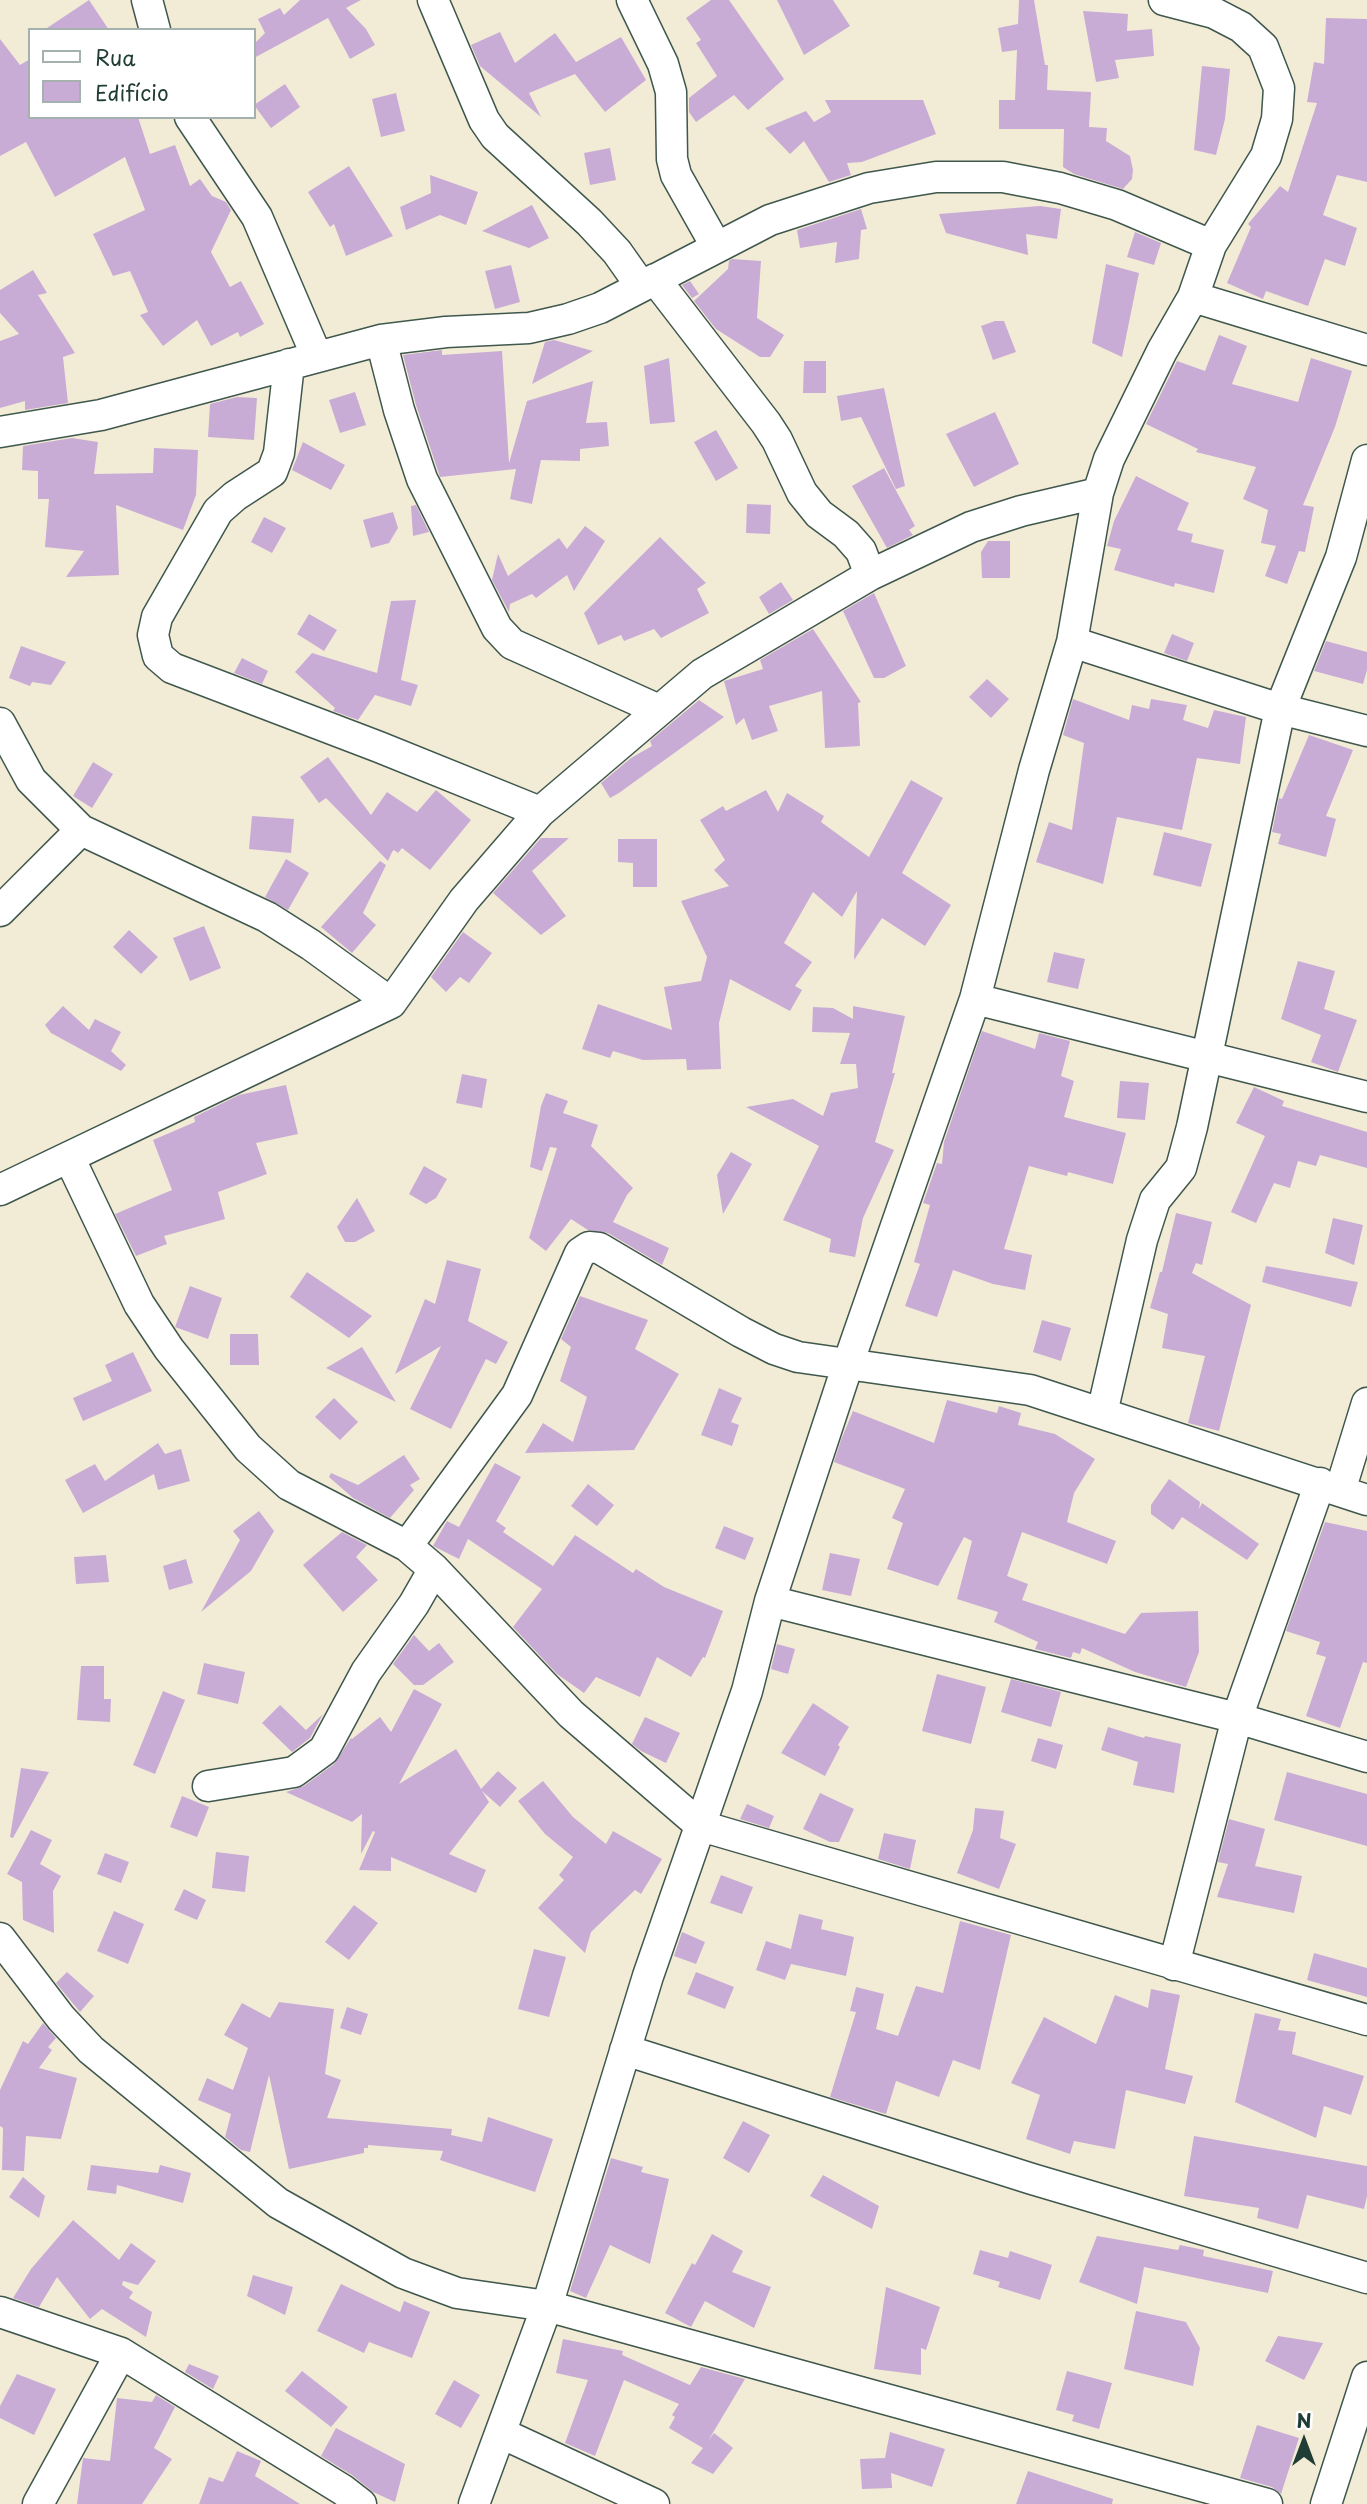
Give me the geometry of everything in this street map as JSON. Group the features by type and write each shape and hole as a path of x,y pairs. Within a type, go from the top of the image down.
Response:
{"street":[{"path":"147,0 154,28"},
{"path":"433,0 442,15 484,120 495,136 589,222 648,283 766,423 778,440 802,493 819,514 846,534 860,551 870,575"},
{"path":"632,0 663,64 671,92 672,159 676,175 716,246"},
{"path":"474,2504 547,2306 625,2050 747,1691 770,1601 848,1364 975,999 1034,770 1072,642 1098,493 1109,459 1162,351 1193,297 1211,245 1266,156 1277,119 1279,88 1263,47 1241,27 1214,13 1164,0"},
{"path":"191,119 257,217 303,360 272,472 235,496 218,511 157,617 153,635 158,656 172,668 540,811"},
{"path":"0,432 101,415 381,340 446,332 529,328 568,319 600,308 771,220 869,188 936,177 1003,177 1060,188 1117,205 1211,245"},
{"path":"1193,297 1367,350"},
{"path":"381,340 399,410 422,479 497,628 512,644 659,710"},
{"path":"1102,1413 1142,1240 1155,1200 1181,1168 1207,1058 1280,709 1342,557 1367,460"},
{"path":"0,1190 391,1003 464,900 540,811 702,674 870,575 971,527 1021,511 1098,493"},
{"path":"1072,642 1280,709 1367,731"},
{"path":"0,723 31,780 81,830 267,917 391,1003"},
{"path":"0,911 81,830"},
{"path":"975,999 1367,1097"},
{"path":"69,1157 139,1304 169,1349 248,1448 289,1485 407,1546 434,1569 571,1714 701,1826 1367,2020"},
{"path":"407,1546 517,1395 580,1253 589,1247 599,1248 741,1332 774,1349 798,1357 1030,1390 1342,1491"},
{"path":"1174,1965 1237,1718 1342,1491 1367,1403"},
{"path":"208,1786 294,1772 324,1751 366,1671 414,1604 434,1569"},
{"path":"770,1601 1237,1718 1367,1757"},
{"path":"0,1938 61,2018 90,2050 278,2203 403,2273 457,2292 547,2306 1267,2504"},
{"path":"625,2050 1032,2179 1367,2278"},
{"path":"0,2312 121,2353 332,2483 360,2504"},
{"path":"38,2504 121,2353"},
{"path":"1326,2504 1367,2377"},
{"path":"501,2433 654,2504"}],"building":[{"path":"89,0 108,28 47,28"},
{"path":"300,0 361,0 346,8 366,29 375,45 350,59 328,18 256,57 256,42 265,33 258,19 280,8 284,15"},
{"path":"711,0 729,0 784,79 748,110 734,95 696,122 689,112 689,98 717,76 696,43 701,40 686,18"},
{"path":"777,0 833,0 850,26 804,55"},
{"path":"1019,0 1034,0 1045,65 1048,65 1047,90 1091,92 1089,127 1107,128 1106,141 1130,156 1132,179 1123,189 1074,174 1063,167 1064,129 999,129 999,100 1015,100 1017,50 1002,52 998,28 1018,24"},
{"path":"1083,11 1128,14 1127,31 1152,29 1154,56 1115,60 1119,78 1096,82"},
{"path":"1326,18 1367,19 1367,182 1337,175 1323,215 1357,228 1345,266 1325,259 1308,306 1266,291 1263,299 1227,283 1251,227 1248,224 1280,186 1288,192 1317,103 1307,102 1314,62 1324,64"},
{"path":"500,32 515,63 555,33 576,62 621,37 646,80 605,112 575,74 529,93 541,117 480,66 471,45"},
{"path":"0,39 20,65 28,60 28,119 139,119 150,154 175,145 190,186 200,179 212,196 226,202 231,210 211,252 230,287 241,281 264,324 240,337 238,332 211,346 197,320 163,346 140,315 148,312 130,271 113,276 93,234 145,210 125,157 55,197 26,142 0,156"},
{"path":"1202,66 1230,69 1225,119 1216,155 1194,150"},
{"path":"285,84 300,107 271,128 256,108 256,104"},
{"path":"396,93 405,131 381,137 372,99"},
{"path":"825,100 923,100 936,134 862,162 847,163 851,175 829,182 804,141 790,154 765,128 806,111 814,122 831,112"},
{"path":"610,148 616,180 590,185 584,153"},
{"path":"349,166 393,236 346,256 334,224 330,227 308,192"},
{"path":"430,175 478,192 466,225 440,215 406,230 400,207 431,193"},
{"path":"532,205 549,238 529,248 482,231"},
{"path":"1040,206 1061,209 1057,239 1026,234 1028,255 946,233 939,214"},
{"path":"861,209 867,229 861,230 859,259 835,263 837,242 800,248 797,230"},
{"path":"1135,232 1161,243 1154,265 1127,257"},
{"path":"732,259 761,261 757,318 784,335 770,357 760,357 716,329 694,301 728,269"},
{"path":"1106,264 1139,273 1122,357 1092,343"},
{"path":"511,265 520,302 495,309 485,271"},
{"path":"33,270 47,293 38,295 75,353 63,357 68,403 25,410 25,401 0,408 0,341 19,334 0,313 0,290"},
{"path":"690,281 699,294 692,298 682,285"},
{"path":"1004,321 1016,352 993,360 981,326"},
{"path":"1219,335 1247,346 1232,384 1298,402 1311,358 1352,371 1335,427 1303,505 1314,507 1305,552 1299,551 1287,584 1265,576 1276,546 1261,543 1268,510 1243,499 1256,467 1196,452 1198,449 1146,424 1177,361 1205,371"},
{"path":"554,340 593,351 532,384 545,342"},
{"path":"442,350 442,355 502,351 509,463 527,401 593,381 586,423 607,422 609,446 580,449 580,461 541,460 532,504 510,499 516,469 440,477 403,355"},
{"path":"669,358 675,422 650,424 644,366"},
{"path":"804,361 826,361 826,393 803,393"},
{"path":"884,388 905,486 896,489 861,417 841,421 837,396"},
{"path":"355,392 366,425 340,433 329,400"},
{"path":"237,397 257,398 254,440 208,437 210,404"},
{"path":"995,412 1019,464 974,487 946,434"},
{"path":"716,430 738,468 716,481 694,442"},
{"path":"72,438 98,442 94,474 153,473 154,448 198,450 196,495 183,530 116,505 119,575 66,577 84,551 45,547 49,499 38,499 38,471 22,470 23,446"},
{"path":"303,442 345,465 331,490 292,470"},
{"path":"884,468 915,526 909,530 913,535 887,548 852,486"},
{"path":"1136,476 1189,503 1177,530 1193,534 1191,542 1224,550 1214,593 1175,583 1174,587 1114,570 1121,549 1107,546 1114,521"},
{"path":"747,504 771,505 770,534 746,533"},
{"path":"416,505 429,532 413,536 411,506"},
{"path":"393,512 398,528 389,543 371,548 363,520"},
{"path":"264,517 286,528 272,553 251,542"},
{"path":"585,526 605,541 574,591 567,575 536,598 532,594 510,604 509,612 492,580 498,554 508,576 559,538 567,549"},
{"path":"660,537 706,583 697,589 709,613 661,638 654,629 624,641 621,635 598,645 584,613"},
{"path":"988,541 1010,541 1010,578 982,578 981,552"},
{"path":"781,582 793,600 769,614 759,597"},
{"path":"874,593 906,666 884,678 874,678 843,611"},
{"path":"416,600 401,680 418,685 411,706 375,695 358,720 333,711 335,708 295,672 312,653 377,673 391,601"},
{"path":"309,614 337,630 324,651 297,634"},
{"path":"813,629 861,702 858,703 860,746 825,748 822,691 769,706 778,731 752,740 744,718 736,725 724,681 763,669 760,660"},
{"path":"1172,634 1194,643 1187,661 1164,653"},
{"path":"1326,641 1367,652 1367,670 1363,684 1314,671"},
{"path":"21,646 66,662 51,685 32,682 30,686 9,678"},
{"path":"242,658 268,671 262,684 234,673"},
{"path":"987,679 1009,699 991,718 969,697"},
{"path":"1073,699 1129,720 1132,705 1149,709 1151,699 1187,705 1183,720 1208,728 1214,710 1246,717 1240,764 1197,758 1182,830 1117,817 1103,884 1036,862 1049,822 1072,830 1084,743 1063,735"},
{"path":"699,700 724,717 610,798 601,783 631,758 652,746 650,741"},
{"path":"1309,735 1353,750 1326,816 1336,819 1326,857 1278,844 1281,834 1272,832 1279,798 1282,799"},
{"path":"328,757 371,815 387,792 417,812 436,790 471,820 430,870 402,848 398,853 394,850 388,861 326,798 319,803 300,777"},
{"path":"93,762 113,774 92,808 73,796"},
{"path":"911,780 943,798 902,873 951,905 925,946 882,918 854,960 857,891 842,917 813,892 784,943 812,962 795,986 802,990 790,1011 730,979 719,1023 721,1069 687,1070 686,1059 643,1060 613,1051 610,1058 582,1049 598,1004 672,1030 664,987 701,981 707,957 681,901 729,886 714,870 725,860 700,820 723,806 726,811 766,790 778,812 787,793 824,816 821,822 869,857"},
{"path":"252,816 294,819 291,853 249,849"},
{"path":"1164,832 1212,844 1201,887 1153,875"},
{"path":"541,838 569,838 532,871 566,916 541,935 493,893"},
{"path":"618,839 657,839 657,887 633,887 633,863 618,862"},
{"path":"286,859 309,873 288,910 265,897"},
{"path":"380,861 386,865 363,913 376,925 352,953 321,927"},
{"path":"204,926 221,968 190,981 173,938"},
{"path":"129,930 158,957 141,974 113,947"},
{"path":"463,932 492,953 469,983 460,977 446,992 431,977"},
{"path":"1054,952 1085,959 1078,989 1047,982"},
{"path":"1298,961 1335,971 1324,1009 1357,1020 1338,1072 1311,1062 1321,1035 1281,1019"},
{"path":"63,1006 89,1030 95,1019 121,1032 111,1051 126,1065 121,1071 51,1033 45,1025"},
{"path":"853,1006 905,1016 892,1073 895,1073 875,1142 894,1150 863,1218 855,1257 829,1252 831,1239 783,1220 819,1146 746,1107 793,1099 823,1116 831,1093 858,1088 856,1064 840,1064 850,1033 812,1032 813,1007 833,1008 853,1019"},
{"path":"982,1031 1035,1049 1039,1033 1070,1041 1061,1076 1074,1081 1064,1117 1126,1133 1113,1184 1068,1172 1067,1176 1029,1166 1004,1249 1032,1255 1025,1290 993,1284 953,1270 937,1317 905,1306 920,1264 914,1262 930,1205 923,1203 937,1163 942,1164 944,1142"},
{"path":"462,1074 487,1079 482,1108 456,1103"},
{"path":"1120,1081 1149,1083 1145,1120 1117,1118"},
{"path":"286,1085 298,1134 256,1143 267,1174 218,1192 225,1219 164,1236 167,1244 136,1256 115,1214 172,1190 153,1140 195,1122 194,1117 239,1095"},
{"path":"1254,1087 1284,1101 1282,1106 1367,1132 1367,1168 1320,1155 1316,1166 1298,1161 1290,1188 1274,1183 1256,1223 1231,1212 1265,1136 1236,1123"},
{"path":"546,1093 568,1101 563,1113 598,1125 591,1146 633,1188 613,1222 669,1248 662,1265 608,1233 588,1230 571,1219 546,1251 529,1238 557,1148 550,1147 542,1171 530,1167 541,1106"},
{"path":"731,1152 752,1164 723,1214 717,1175"},
{"path":"424,1166 447,1179 436,1198 426,1204 409,1194"},
{"path":"357,1198 375,1231 355,1242 345,1242 337,1227"},
{"path":"1176,1213 1212,1222 1202,1265 1196,1263 1192,1273 1251,1305 1219,1431 1188,1423 1205,1356 1162,1348 1168,1314 1150,1308"},
{"path":"1333,1218 1363,1225 1354,1265 1325,1253"},
{"path":"447,1260 481,1269 468,1321 508,1342 496,1364 486,1359 451,1429 410,1409 441,1346 395,1374 425,1299 435,1304"},
{"path":"1266,1266 1358,1282 1351,1307 1262,1282"},
{"path":"307,1272 372,1316 349,1338 290,1297"},
{"path":"190,1286 222,1298 208,1339 175,1327"},
{"path":"580,1296 648,1320 635,1349 679,1374 634,1450 525,1453 543,1423 573,1442 587,1397 560,1381 571,1347 561,1339"},
{"path":"1042,1320 1071,1328 1061,1361 1033,1352"},
{"path":"230,1334 258,1334 259,1365 230,1365"},
{"path":"362,1347 396,1402 326,1368"},
{"path":"133,1352 152,1391 83,1421 73,1398 112,1381 105,1365"},
{"path":"719,1388 742,1398 731,1422 739,1425 732,1446 701,1435"},
{"path":"334,1398 358,1422 340,1440 315,1417"},
{"path":"947,1400 997,1413 999,1406 1021,1413 1018,1425 1055,1434 1095,1459 1074,1493 1067,1522 1116,1541 1107,1564 1022,1532 1007,1576 1028,1584 1022,1600 1125,1634 1141,1613 1198,1611 1199,1652 1186,1687 1135,1672 1082,1648 1080,1654 1073,1652 1071,1658 1035,1649 1038,1642 994,1622 998,1612 957,1599 972,1541 964,1537 938,1586 887,1569 903,1523 892,1518 905,1489 834,1462 841,1440 853,1411 934,1443"},
{"path":"158,1443 165,1454 181,1449 190,1481 158,1490 154,1474 83,1513 65,1480 95,1464 105,1481"},
{"path":"404,1455 420,1479 410,1485 414,1490 390,1518 353,1498 329,1477 331,1473 358,1485"},
{"path":"495,1463 521,1477 496,1521 506,1528 503,1532 553,1566 575,1535 633,1573 636,1569 664,1587 723,1611 705,1658 703,1657 691,1677 657,1657 640,1697 596,1677 584,1693 557,1674 513,1627 542,1589 468,1539 459,1559 433,1546 447,1521 459,1527"},
{"path":"1169,1479 1200,1502 1199,1509 1202,1503 1259,1544 1247,1560 1182,1517 1173,1530 1151,1514 1151,1505"},
{"path":"588,1484 614,1505 597,1526 571,1506"},
{"path":"259,1511 274,1531 251,1571 201,1612 240,1540 233,1531"},
{"path":"1325,1522 1367,1531 1367,1663 1363,1662 1340,1728 1306,1716 1326,1657 1316,1654 1320,1642 1286,1631"},
{"path":"724,1526 754,1538 745,1560 715,1548"},
{"path":"342,1532 367,1545 356,1557 378,1580 343,1612 303,1565"},
{"path":"830,1553 860,1559 851,1596 822,1590"},
{"path":"106,1555 109,1582 76,1584 74,1557"},
{"path":"186,1559 193,1583 169,1590 163,1566"},
{"path":"414,1635 429,1651 439,1643 454,1662 423,1685 414,1685 393,1664"},
{"path":"777,1644 795,1649 788,1674 771,1669"},
{"path":"204,1663 245,1672 238,1704 197,1694"},
{"path":"81,1666 104,1666 104,1699 111,1699 110,1722 77,1720"},
{"path":"937,1674 986,1687 971,1744 922,1731"},
{"path":"1011,1679 1061,1692 1051,1727 1001,1712"},
{"path":"414,1689 442,1704 399,1784 456,1749 481,1789 498,1771 517,1788 500,1807 482,1791 489,1802 449,1854 486,1870 476,1893 391,1857 391,1871 359,1870 375,1832 373,1831 361,1854 362,1814 352,1822 286,1792 304,1786 334,1764 351,1738 380,1717 391,1732"},
{"path":"163,1691 185,1700 155,1774 133,1765"},
{"path":"813,1703 849,1727 825,1776 781,1753"},
{"path":"280,1705 306,1730 323,1714 310,1738 292,1752 262,1723"},
{"path":"645,1717 680,1733 666,1763 632,1744"},
{"path":"1108,1727 1144,1738 1145,1736 1181,1744 1174,1793 1133,1785 1138,1762 1101,1750"},
{"path":"1038,1738 1063,1745 1056,1769 1031,1761"},
{"path":"21,1768 49,1772 13,1838 10,1837"},
{"path":"1287,1772 1367,1794 1367,1846 1274,1820"},
{"path":"543,1781 573,1817 606,1844 613,1831 662,1859 641,1894 635,1890 591,1932 585,1953 538,1908 564,1880 559,1875 573,1857 545,1834 518,1801"},
{"path":"820,1793 854,1809 839,1842 830,1842 803,1829"},
{"path":"182,1796 209,1807 197,1837 170,1827"},
{"path":"747,1804 774,1816 769,1828 740,1819"},
{"path":"975,1808 1004,1811 1000,1838 1016,1844 999,1889 957,1873 973,1830"},
{"path":"1229,1819 1265,1829 1255,1866 1302,1876 1294,1913 1217,1897 1228,1864 1218,1862"},
{"path":"31,1830 52,1840 40,1864 61,1876 53,1891 54,1933 23,1920 22,1882 7,1874"},
{"path":"884,1833 916,1840 910,1869 878,1859"},
{"path":"216,1852 249,1856 245,1892 212,1888"},
{"path":"105,1853 129,1862 121,1883 97,1874"},
{"path":"721,1875 753,1887 742,1914 710,1903"},
{"path":"184,1889 206,1900 197,1920 174,1910"},
{"path":"354,1905 378,1923 349,1960 325,1942"},
{"path":"114,1911 144,1924 128,1964 97,1951"},
{"path":"799,1914 823,1920 821,1929 854,1937 846,1976 791,1964 785,1980 756,1970 766,1941 791,1949"},
{"path":"960,1921 1011,1935 980,2070 953,2060 939,2097 896,2081 886,2114 830,2097 856,2012 850,2011 856,1987 884,1994 876,2029 898,2036 916,1986 943,1993"},
{"path":"682,1932 705,1942 696,1964 674,1956"},
{"path":"534,1949 566,1957 549,2017 518,2009"},
{"path":"1314,1953 1367,1968 1367,1997 1307,1980"},
{"path":"67,1972 94,1996 80,2012 56,1983"},
{"path":"696,1972 734,1987 725,2009 687,1994"},
{"path":"1151,1989 1180,1995 1165,2069 1193,2076 1185,2104 1126,2090 1115,2149 1074,2141 1070,2154 1026,2139 1040,2095 1011,2083 1044,2017 1096,2044 1115,1995 1148,2008"},
{"path":"279,2002 334,2009 325,2074 341,2080 327,2118 452,2129 451,2135 482,2142 488,2117 553,2139 535,2192 440,2160 443,2151 368,2145 368,2148 364,2148 364,2153 289,2169 269,2075 250,2152 241,2150 225,2137 231,2114 198,2100 207,2078 233,2090 248,2048 224,2035 242,2003 270,2018"},
{"path":"347,2007 368,2014 361,2035 340,2028"},
{"path":"1255,2013 1281,2019 1278,2030 1296,2032 1292,2054 1364,2076 1351,2115 1324,2106 1316,2138 1235,2102"},
{"path":"43,2023 56,2038 48,2047 52,2050 39,2068 77,2078 61,2139 26,2136 24,2171 2,2170 0,2090 23,2041 28,2044"},
{"path":"743,2121 770,2135 749,2173 723,2158"},
{"path":"1194,2136 1367,2166 1364,2209 1307,2195 1298,2229 1257,2218 1259,2208 1184,2196"},
{"path":"611,2158 643,2167 641,2172 669,2179 650,2264 610,2245 586,2298 570,2291"},
{"path":"91,2165 158,2173 160,2165 191,2173 183,2203 117,2185 116,2194 87,2190"},
{"path":"823,2175 879,2206 872,2229 810,2196"},
{"path":"23,2177 45,2196 39,2218 9,2197"},
{"path":"73,2220 119,2260 131,2243 156,2261 138,2285 123,2281 122,2285 133,2292 129,2298 152,2312 146,2337 102,2309 90,2319 57,2277 39,2307 13,2298 31,2269"},
{"path":"712,2234 743,2251 732,2272 771,2287 754,2328 705,2301 691,2327 665,2313 692,2263 695,2265"},
{"path":"1097,2236 1178,2250 1180,2245 1204,2250 1203,2256 1273,2271 1268,2293 1144,2267 1137,2304 1079,2282"},
{"path":"980,2250 1008,2258 1010,2251 1052,2265 1040,2300 998,2287 1000,2282 973,2274"},
{"path":"253,2275 293,2287 285,2315 247,2296"},
{"path":"341,2284 400,2312 404,2301 430,2312 412,2358 369,2342 364,2353 317,2331"},
{"path":"886,2287 940,2307 926,2350 921,2348 921,2375 874,2369"},
{"path":"1136,2311 1186,2322 1200,2348 1193,2386 1124,2369"},
{"path":"1278,2336 1323,2343 1304,2380 1265,2361"},
{"path":"563,2339 623,2351 622,2355 690,2385 701,2367 745,2379 708,2441 714,2433 733,2448 713,2474 691,2463 703,2448 669,2428 675,2417 672,2415 679,2404 624,2380 595,2456 565,2443 588,2380 556,2373"},
{"path":"189,2364 219,2376 213,2389 185,2372"},
{"path":"302,2371 348,2407 331,2427 285,2391"},
{"path":"1067,2371 1112,2383 1099,2429 1072,2421 1074,2415 1056,2410"},
{"path":"17,2374 56,2389 34,2435 0,2418 0,2406"},
{"path":"454,2380 480,2395 461,2428 435,2414"},
{"path":"156,2395 175,2407 154,2448 172,2459 142,2504 77,2504 83,2458 110,2461 117,2398 152,2402"},
{"path":"1257,2425 1299,2438 1281,2494 1272,2487 1240,2478"},
{"path":"336,2428 405,2464 395,2502 373,2492 321,2456"},
{"path":"890,2432 945,2449 932,2487 891,2473 892,2488 862,2489 860,2459 885,2458"},
{"path":"237,2451 261,2461 255,2476 300,2504 199,2504 209,2477 223,2482"},
{"path":"1028,2471 1113,2499 1112,2504 1016,2504"}]}
